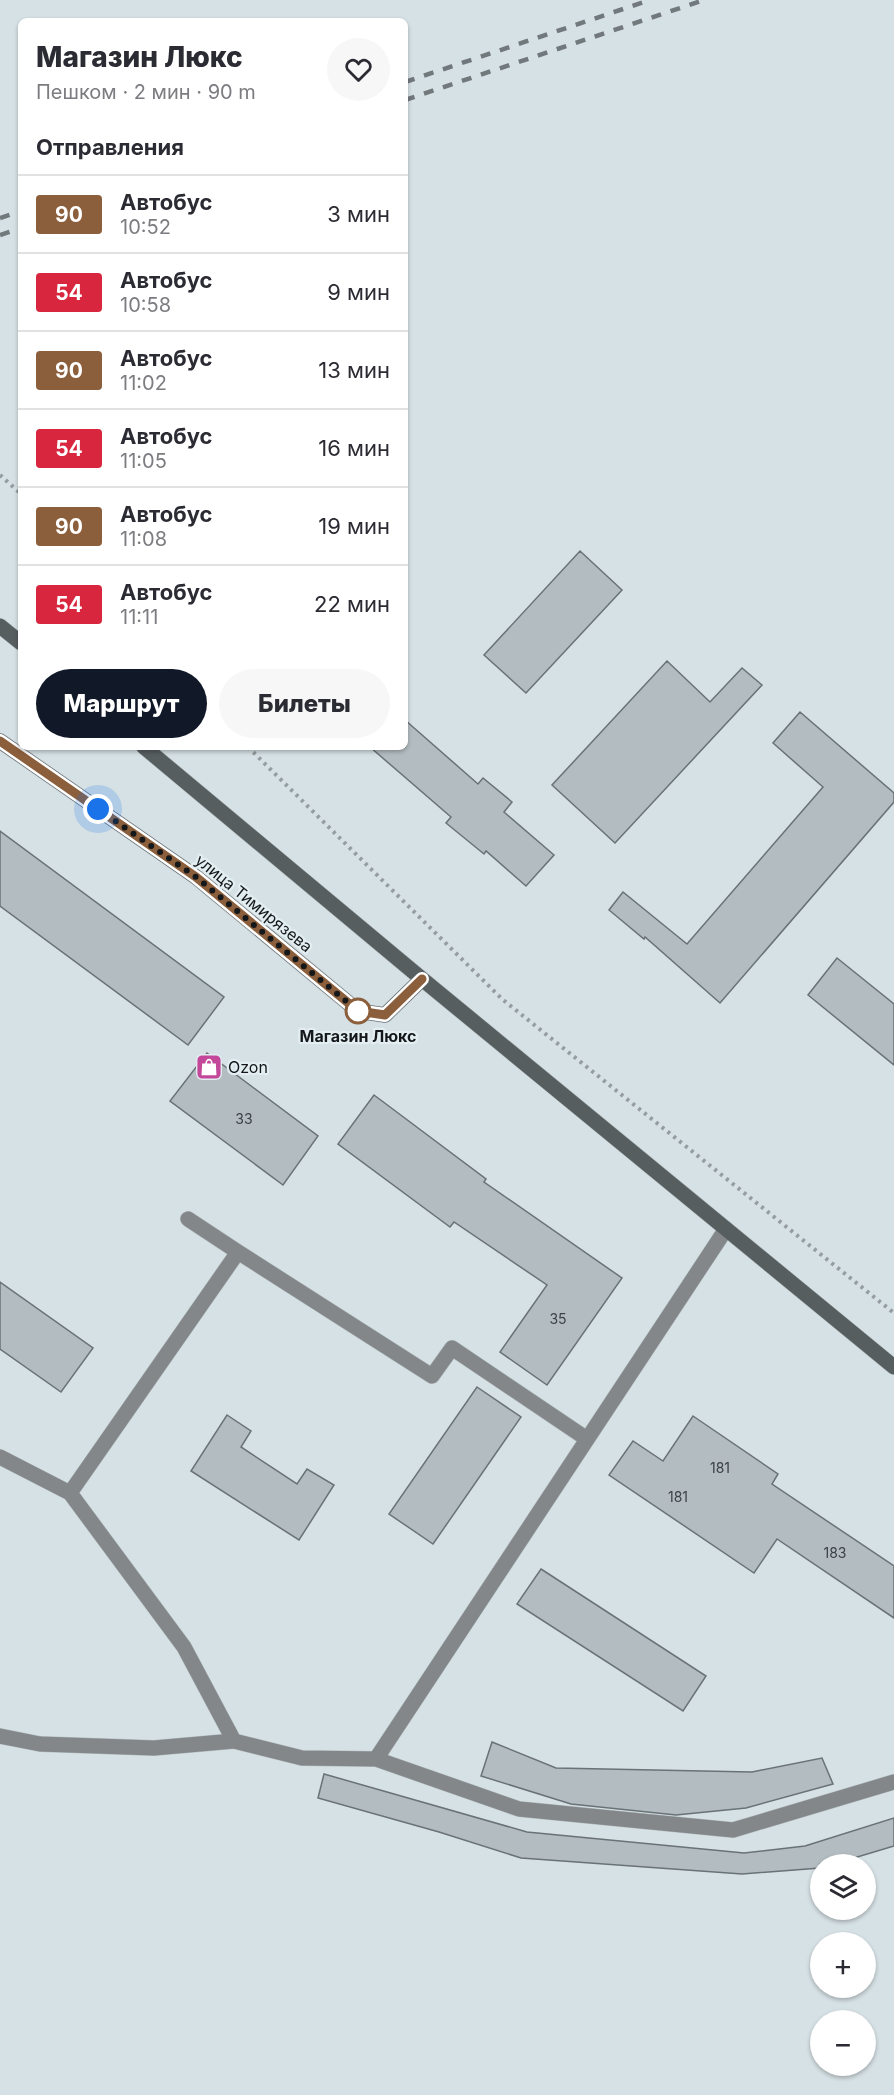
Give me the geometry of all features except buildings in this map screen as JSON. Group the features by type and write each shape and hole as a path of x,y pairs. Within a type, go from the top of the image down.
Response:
{"main road":[{"path":"0,626 18,641"},
{"name":"улица Тимирязева","path":"0,741 196,877 358,1011 385,1015 422,979"},
{"path":"148,750 894,1367"}],"street":[{"path":"188,1219 432,1376 452,1348 587,1439"},
{"path":"376,1760 726,1229"},
{"path":"70,1493 238,1252"},
{"path":"0,1457 70,1493 184,1647 234,1741"},
{"path":"0,1736 40,1744 154,1748 234,1741 302,1758 376,1760 519,1809 733,1830 894,1782"}],"path":[{"path":"0,474 18,491"},
{"path":"251,750 502,999 894,1313"}],"railway":[{"path":"408,81 650,0"},
{"path":"408,99 704,0"},
{"path":"0,218 18,212"},
{"path":"0,235 18,229"}],"bus line":[{"name":"90","path":"0,741 196,877 358,1011 385,1015 422,979"}],"place":[{"name":"Магазин Люкс","path":"358,1011"},
{"name":"Ozon","path":"209,1067"}],"route":[{"path":"98,809 196,877 358,1011"}]}
